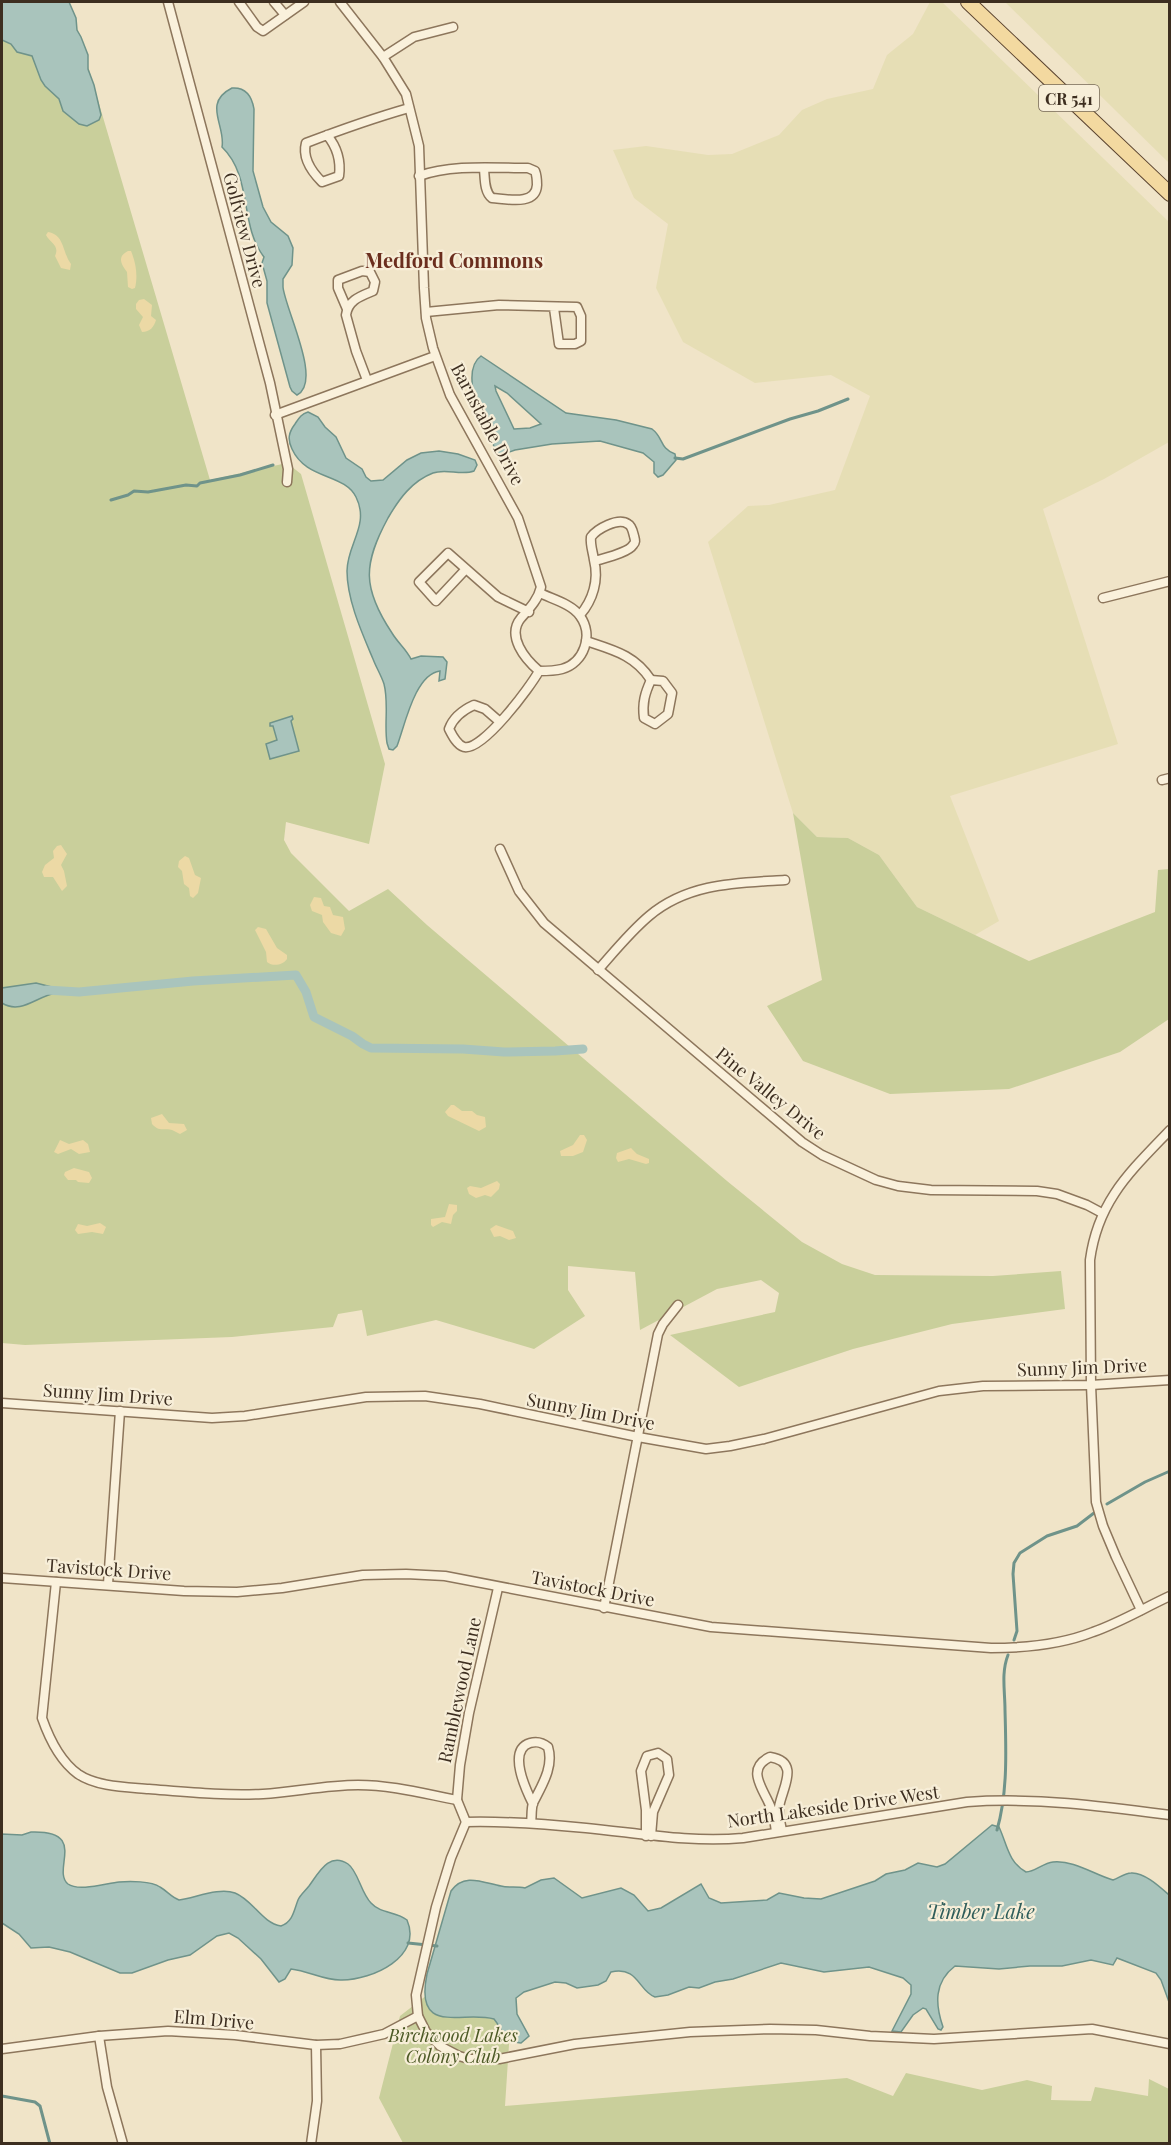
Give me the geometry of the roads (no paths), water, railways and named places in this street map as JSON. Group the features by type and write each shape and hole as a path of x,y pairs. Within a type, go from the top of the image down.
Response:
{"main road":[{"name":"CR 541","path":"968,2 1170,194"}],"street":[{"name":"Golfview Drive","path":"168,2 270,383 275,416 288,469 287,482"},
{"path":"239,2 257,27 263,31 304,2"},
{"path":"274,2 285,15"},
{"name":"Barnstable Drive","path":"340,2 383,57 406,94 419,146 426,312 435,356 450,395 518,518 541,587 540,592"},
{"path":"383,57 411,39 453,27"},
{"path":"327,135 332,140 341,163 339,176 322,182 311,171 304,150 306,143 327,135 409,108"},
{"path":"419,176 440,170 484,168 528,168 535,171 537,175 536,191 525,199 492,198 486,190 484,168"},
{"path":"346,309 354,299 373,291 375,282 370,272 362,271 338,280 348,325 367,380"},
{"path":"426,312 499,305 577,308 580,316 581,341 575,345 560,344 554,308"},
{"path":"275,416 435,356"},
{"path":"580,615 591,599 596,570 590,543 591,537 596,530 621,522 627,523 631,527 635,540 633,546 595,561"},
{"path":"466,569 436,601 419,582 448,552 498,597 529,612"},
{"path":"1104,598 1170,581"},
{"path":"540,592 570,607 580,615 586,641 582,654 573,664 562,669 538,671 524,657 515,633 517,625 529,612 540,592"},
{"path":"586,641 634,660 643,667 651,680"},
{"path":"500,722 485,709 474,705 451,722 449,729 459,744 471,747 500,722 520,700 538,671"},
{"path":"651,680 663,681 672,693 668,714 655,724 644,718 642,706 651,680"},
{"name":"Pine Valley Drive","path":"500,849 511,876 530,907 544,923 802,1142 832,1160 876,1180 898,1186 932,1190 1037,1191 1057,1194 1102,1213"},
{"path":"598,970 640,924 677,897 715,885 785,880"},
{"path":"1142,1610 1116,1557 1096,1502 1091,1385 1090,1260 1102,1213 1126,1177 1170,1130"},
{"path":"604,1608 658,1334 678,1305"},
{"name":"Sunny Jim Drive","path":"2,1403 212,1418 245,1416 366,1397 425,1396 480,1404 706,1449 764,1439 939,1391 983,1386 1091,1385 1170,1380"},
{"path":"108,1584 120,1411"},
{"name":"Tavistock Drive","path":"2,1578 237,1592 282,1588 363,1575 445,1576 498,1588 711,1627 991,1648 1036,1646 1079,1637 1106,1628 1170,1596"},
{"path":"56,1582 42,1718 58,1752 75,1771 87,1779 110,1785 228,1794 265,1794 358,1785 383,1786 457,1800 466,1822 451,1858 422,1964 416,1995 418,2016 433,2040 449,2052 469,2058 489,2060 612,2040 690,2032 770,2029 816,2030 870,2036 934,2039 1092,2029 1170,2044"},
{"name":"Ramblewood Lane","path":"457,1800 469,1713 498,1588"},
{"path":"531,1823 533,1804 519,1768 519,1752 525,1744 535,1741 548,1746 550,1755 538,1798 533,1804"},
{"path":"658,1753 668,1759 670,1770 653,1812 649,1836 641,1772 647,1756 658,1753"},
{"path":"770,1757 780,1759 787,1768 788,1778 779,1808 779,1832 757,1775 761,1763 770,1757"},
{"name":"North Lakeside Drive West","path":"466,1822 531,1823 649,1836 732,1839 991,1800 1103,1805 1170,1815"},
{"name":"Elm Drive","path":"2,2049 99,2036 168,2031 235,2035 316,2045 340,2044 384,2034 418,2016"},
{"path":"99,2036 107,2087 123,2144"},
{"path":"310,2144 317,2101 316,2045"}],"water":[{"path":"2,2 69,2 76,18 77,30 88,55 88,69 101,115 99,120 87,126 79,124 63,111 59,99 41,80 32,56 17,52 11,44 2,40"},
{"path":"232,88 245,91 252,101 254,109 253,171 263,207 271,222 288,236 293,248 292,265 283,279 283,287 305,361 304,388 297,395 290,387 267,303 267,281 262,263 264,257 251,231 238,172 232,159 222,147 217,115 218,101"},
{"path":"481,356 566,413 616,420 652,429 666,449 675,454 676,460 663,475 658,477 654,473 654,462 643,453 600,441 552,444 515,450 498,456 473,390 472,371","holes":["495,386 507,393 541,424 530,428 514,429"]},
{"path":"308,412 318,417 336,437 346,458 362,469 371,481 383,480 407,460 421,453 439,451 458,454 475,460 477,465 474,471 469,472 433,473 412,486 392,511 374,549 369,576 371,589 375,603 392,633 411,659 421,656 443,657 447,662 445,679 439,681 440,671 431,674 424,681 412,702 397,746 393,750 389,749 387,743 384,684 356,616 348,582 348,561 359,526 360,507 350,489 306,466 292,449 289,439 291,430 300,416"},
{"path":"292,716 291,721 299,751 270,759 266,744 277,740 270,723"},
{"path":"36,983 56,988 56,993 22,1006 9,1006 2,1003 2,988"},
{"name":"Timber Lake","path":"992,1825 999,1827 1015,1863 1026,1872 1049,1863 1061,1862 1076,1865 1113,1880 1126,1874 1136,1873 1152,1881 1169,1895 1169,2002 1156,1973 1117,1958 1113,1965 1091,1960 1062,1966 999,1969 955,1966 943,1979 938,1994 943,2027 941,2030 923,2008 913,2015 901,2032 892,2031 911,1994 911,1985 903,1978 869,1967 824,1972 781,1963 733,1979 699,1988 689,1987 655,1997 649,1994 633,1976 620,1971 611,1972 606,1981 598,1985 577,1988 566,1983 555,1982 524,1992 516,1998 517,2014 529,2036 521,2043 508,2038 494,2019 444,2017 434,2014 428,2006 425,1994 427,1974 451,1891 456,1885 468,1880 504,1887 525,1888 541,1880 554,1878 582,1898 621,1888 634,1895 648,1911 661,1908 701,1884 709,1898 721,1903 767,1900 779,1893 821,1899 875,1881 886,1874 905,1870 918,1863 937,1867 945,1864"},
{"path":"31,1832 49,1833 59,1837 64,1844 65,1852 64,1878 68,1884 73,1886 86,1887 124,1882 146,1883 160,1887 179,1900 229,1891 241,1896 268,1921 281,1926 291,1919 299,1898 320,1870 330,1862 341,1861 351,1867 365,1894 375,1907 407,1920 410,1933 408,1945 392,1964 367,1976 336,1980 291,1969 285,1979 279,1982 261,1959 229,1933 217,1936 190,1955 132,1973 120,1973 70,1952 49,1947 31,1948 19,1934 2,1923 2,1834 22,1835"}],"waterway":[{"path":"675,458 683,459 848,399"},
{"path":"111,500 134,491 148,492 186,485 197,486 200,483 240,475 273,465"},
{"path":"46,990 79,992 193,981 296,975 306,992 314,1017 371,1048 504,1052 583,1049"},
{"path":"1107,1504 1145,1482 1170,1471"},
{"path":"1014,1640 1017,1631 1013,1574 1014,1563 1020,1553 1047,1536 1077,1526 1094,1513"},
{"path":"997,1830 1005,1786 1004,1675 1008,1655"},
{"path":"408,1943 437,1946"},
{"path":"2,2096 35,2102 40,2106 50,2144"}],"district":[{"name":"Medford Commons","path":"454,259"}],"park label":[{"name":"Birchwood Lakes Colony Club","path":"453,2045"}]}
